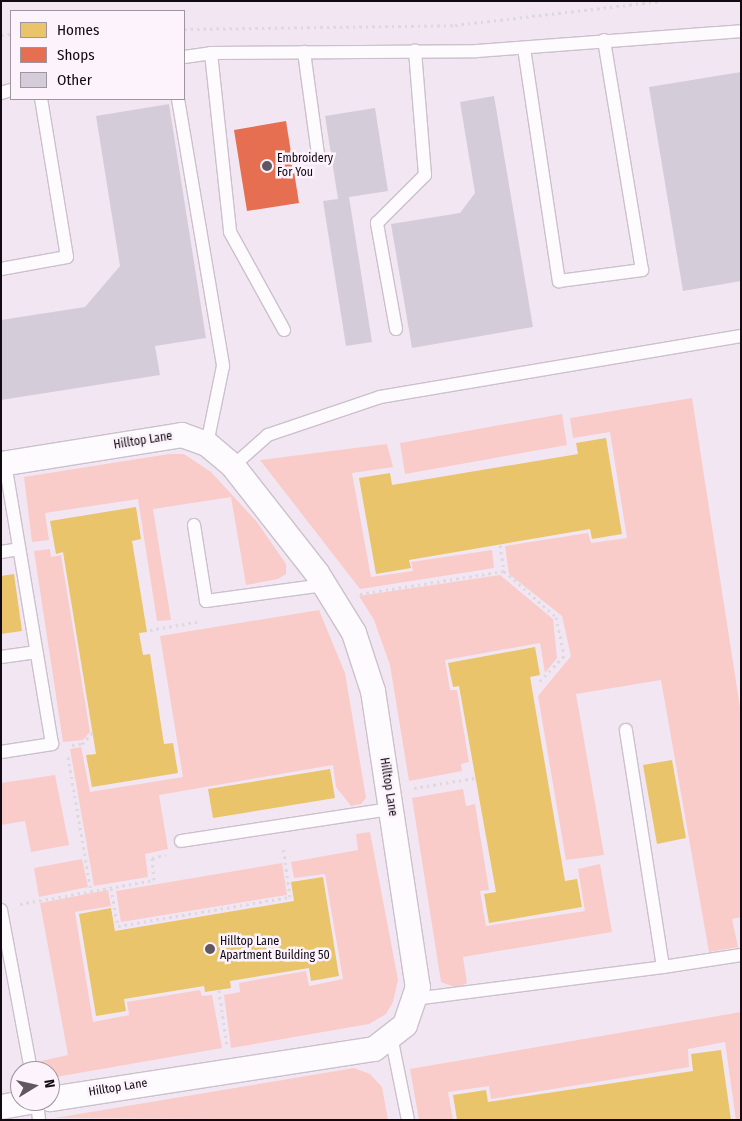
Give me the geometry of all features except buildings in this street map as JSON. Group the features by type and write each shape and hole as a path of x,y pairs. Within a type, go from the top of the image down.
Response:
{"street":[{"name":"Hilltop Lane","path":"3,464 182,435 207,444 232,466 328,592 354,633 373,691 418,987 405,1025 374,1049 60,1097"}],"lane":[{"path":"185,57 210,53 524,48 604,40 741,32"},
{"path":"524,48 559,281 642,270 604,40"},
{"path":"396,329 377,223 426,175 415,50"},
{"path":"304,52 318,154"},
{"path":"210,53 230,232 284,330"},
{"path":"1,269 67,257 41,100"},
{"path":"178,100 223,366 207,444"},
{"path":"232,466 268,435 380,397 741,336"},
{"path":"1,752 52,744 3,464"},
{"path":"194,525 206,602 328,592"},
{"path":"1,552 19,549"},
{"path":"1,657 36,652"},
{"path":"626,730 663,967"},
{"path":"181,841 280,826 390,801"},
{"path":"6,908 29,1061"},
{"path":"414,999 741,955"},
{"path":"391,1036 408,1120"}],"path":[{"path":"185,29 455,24 662,1"},
{"path":"500,545 504,571 556,617 564,656 538,683"},
{"path":"328,592 504,571"},
{"path":"67,746 82,744 93,732"},
{"path":"68,756 91,892"},
{"path":"390,801 476,778"},
{"path":"111,888 118,926 290,897 280,826"},
{"path":"6,908 154,880 152,858 164,856 181,841"},
{"path":"219,990 231,1071"}],"shaded area":[{"path":"692,398 741,714 741,917 732,919 738,947 709,952 661,680 576,694 604,855 566,860 538,696 571,656 562,616 509,574 505,546 588,533 591,543 627,538 610,432 573,438 570,418"},
{"path":"562,414 567,445 405,474 400,443"},
{"path":"387,444 393,467 352,473 371,577 413,571 411,562 492,550 494,568 360,589 260,460"},
{"path":"169,454 184,454 211,472 257,522 286,564 286,574 278,579 246,585 231,497 153,509 171,620 157,621 138,499 45,513 49,540 32,542 24,477"},
{"path":"50,549 51,557 61,555 90,732 83,740 63,742 34,551"},
{"path":"500,575 553,619 557,658 545,673 540,643 445,660 450,690 457,690 469,762 461,764 462,771 409,781 390,665 374,620 359,596"},
{"path":"319,610 345,673 366,798 361,804 351,806 336,787 333,765 159,795 168,849 145,854 148,877 94,886 70,749 81,747 90,792 183,777 160,636"},
{"path":"55,775 69,845 31,852 25,821 1,825 1,783"},
{"path":"463,789 466,806 475,804 489,890 480,891 486,926 585,911 578,869 600,864 612,932 463,957 467,983 457,988 441,982 412,798"},
{"path":"370,832 398,980 393,1002 386,1014 369,1024 231,1048 224,995 240,992 239,983 306,971 309,986 343,979 325,874 294,878 291,862 358,850 356,834"},
{"path":"82,859 88,887 39,897 34,868"},
{"path":"282,863 287,895 121,922 116,891"},
{"path":"108,890 111,906 75,912 93,1022 129,1015 127,1002 200,990 202,996 212,995 222,1048 60,1076 60,1061 41,1061 68,1055 40,903"},
{"path":"741,1012 741,1120 736,1120 725,1042 688,1049 689,1067 491,1099 489,1086 448,1092 453,1120 419,1120 410,1069"},
{"path":"354,1068 370,1074 382,1087 388,1120 55,1118"}],"place":[{"name":"Embroidery For You","path":"267,166"},
{"name":"Hilltop Lane Apartment Building 50","path":"210,949"}]}
